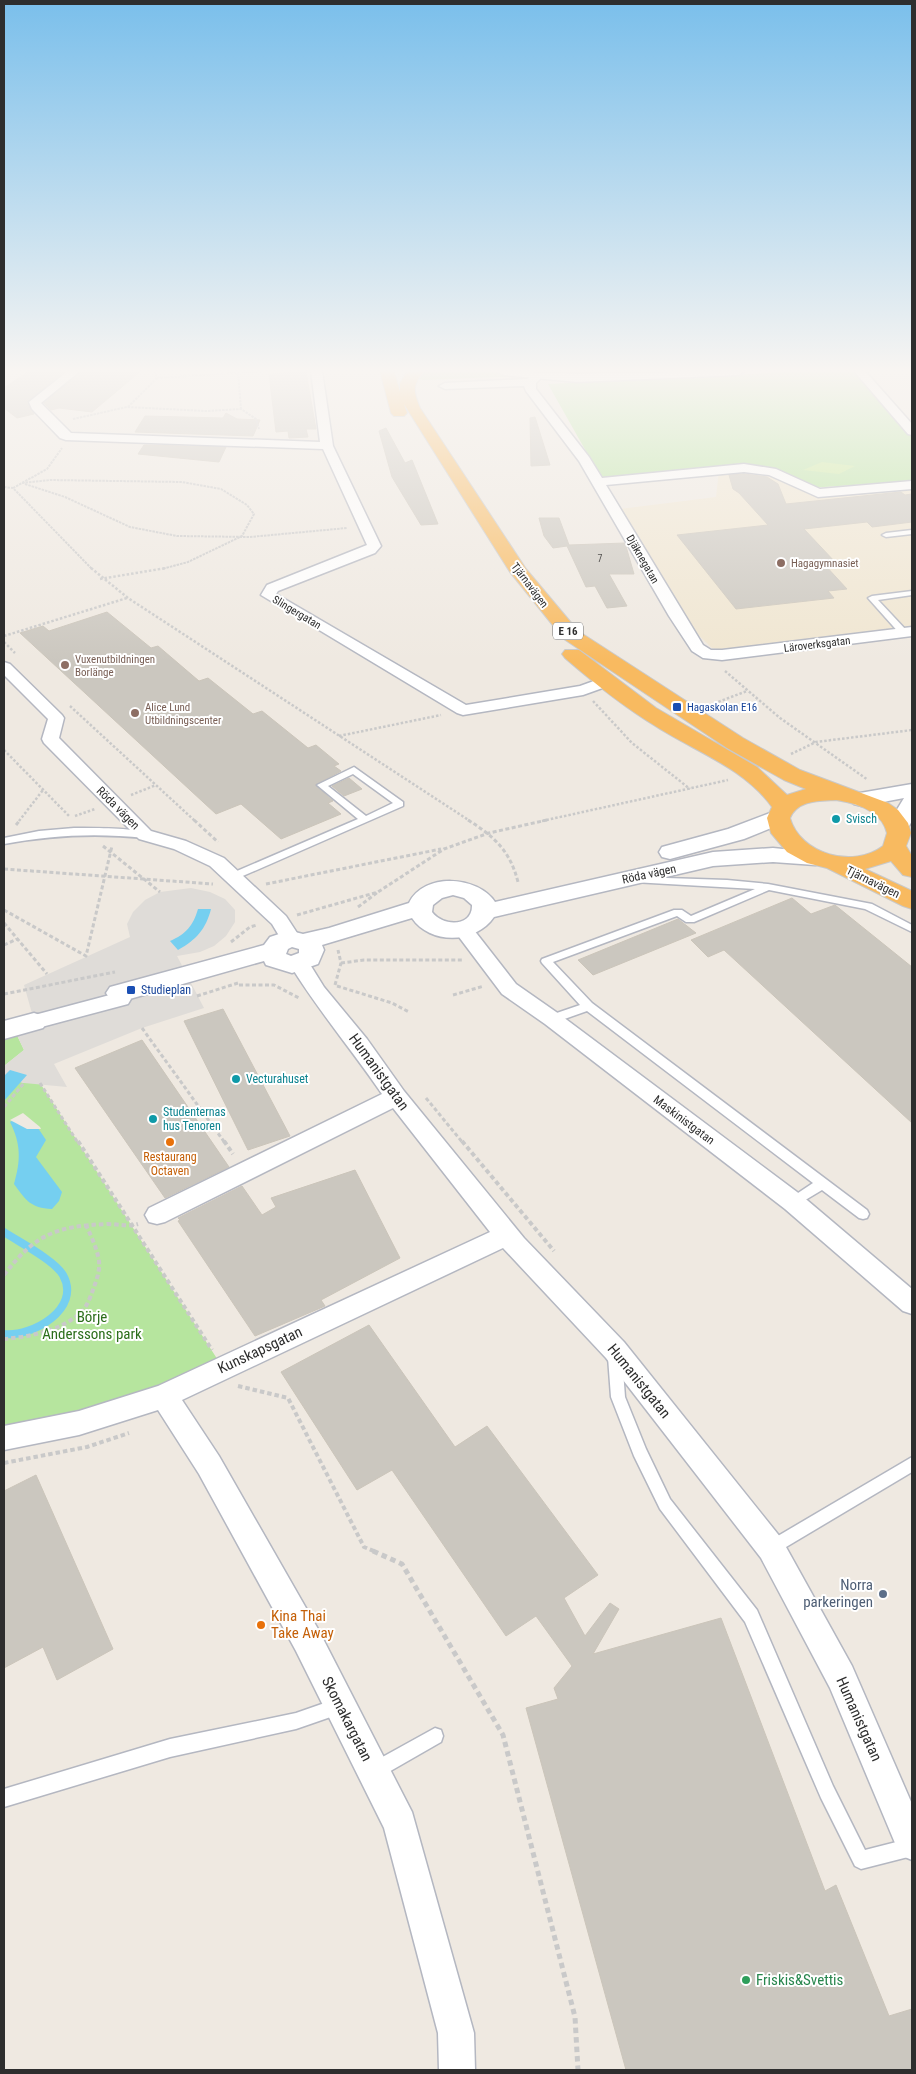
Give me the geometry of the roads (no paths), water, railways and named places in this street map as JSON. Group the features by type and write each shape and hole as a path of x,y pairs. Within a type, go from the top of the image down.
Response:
{"highway":[{"name":"Tjärnavägen","path":"433,468 530,613 604,682 676,730 762,780 777,795 781,812"},
{"name":"Tjärnavägen","path":"452,468 519,572 571,635 735,744 792,775 836,793"},
{"path":"896,836 877,859 849,863 824,860 798,850 785,839 780,832 781,812 805,795 865,789 878,806 890,815 903,860 912,870"},
{"name":"Tjärnavägen","path":"824,860 912,901"}],"street":[{"name":"Slingergatan","path":"337,468 374,546 370,550 272,588 268,595 463,710 583,690 604,682"},
{"name":"Djäknegatan","path":"591,468 676,616 697,648 715,655"},
{"path":"599,482 744,468 772,472 818,492 912,486"},
{"name":"Läroverksgatan","path":"715,655 910,635"},
{"name":"Röda vägen","path":"4,667 56,718 50,739 144,835 180,845 217,862 240,882 291,946"},
{"path":"865,789 912,790"},
{"path":"896,836 912,802"},
{"name":"Röda vägen","path":"482,904 736,834 781,812"},
{"name":"Röda vägen","path":"482,904 527,904 621,880 713,860 773,855 824,860"},
{"path":"4,1030 120,988 423,915 443,929 463,929 478,922 482,904 462,889 443,889 427,896 423,915"},
{"name":"Maskinistgatan","path":"463,929 510,989 552,1018 793,1202 912,1304"},
{"name":"Humanistgatan","path":"291,946 317,992 359,1044 396,1097 507,1234 615,1350 771,1548 841,1677 912,1843"},
{"path":"4,1021 33,1018"},
{"path":"156,1216 246,1174 396,1097"},
{"name":"Kunskapsgatan","path":"4,1438 79,1423 164,1396 507,1234"},
{"name":"Skomakargatan","path":"164,1396 209,1464 307,1640 400,1824 456,2033 457,2070"}],"lane":[{"path":"886,535 912,532"},
{"path":"910,635 872,598 912,593"},
{"path":"240,882 364,819 400,804 354,770 322,785 364,819"},
{"path":"4,841 49,832 82,830 116,831 144,835"},
{"path":"621,880 727,883 768,887 868,906 912,929"},
{"path":"768,887 690,920 678,912 546,961 588,1006 863,1214"},
{"path":"552,1018 588,1006"},
{"path":"793,1202 823,1183"},
{"path":"615,1350 618,1396 638,1451 665,1504 751,1616 827,1792 861,1860 912,1847"},
{"path":"771,1548 912,1464"},
{"path":"4,1798 170,1748 296,1721 340,1706"},
{"path":"374,1772 435,1736"}],"water":[{"path":"198,909 211,909 203,928 195,938 178,950 170,941 188,929"},
{"path":"10,1070 27,1075 4,1101 4,1076"},
{"path":"23,1115 38,1128 46,1140 36,1157 62,1192 59,1201 52,1209 33,1205 14,1184 19,1152 14,1130 10,1122"}],"waterway":[{"path":"4,1232 52,1263 63,1275 67,1287 66,1299 51,1318 40,1326 28,1331 4,1334"}],"place":[{"name":"Hagagymnasiet","path":"781,563"},
{"name":"Vuxenutbildningen Borlänge","path":"65,665"},
{"name":"Hagaskolan E16","path":"677,707"},
{"name":"Alice Lund Utbildningscenter","path":"135,713"},
{"name":"Svisch","path":"836,819"},
{"name":"Studieplan","path":"131,990"},
{"name":"Vecturahuset","path":"236,1079"},
{"name":"Studenternas hus Tenoren","path":"153,1119"},
{"name":"Restaurang Octaven","path":"170,1142"},
{"name":"Norra parkeringen","path":"883,1594"},
{"name":"Kina Thai Take Away","path":"261,1625"},
{"name":"Friskis&Svettis","path":"746,1980"}],"park label":[{"name":"Börje Anderssons park","path":"92,1326"}]}
